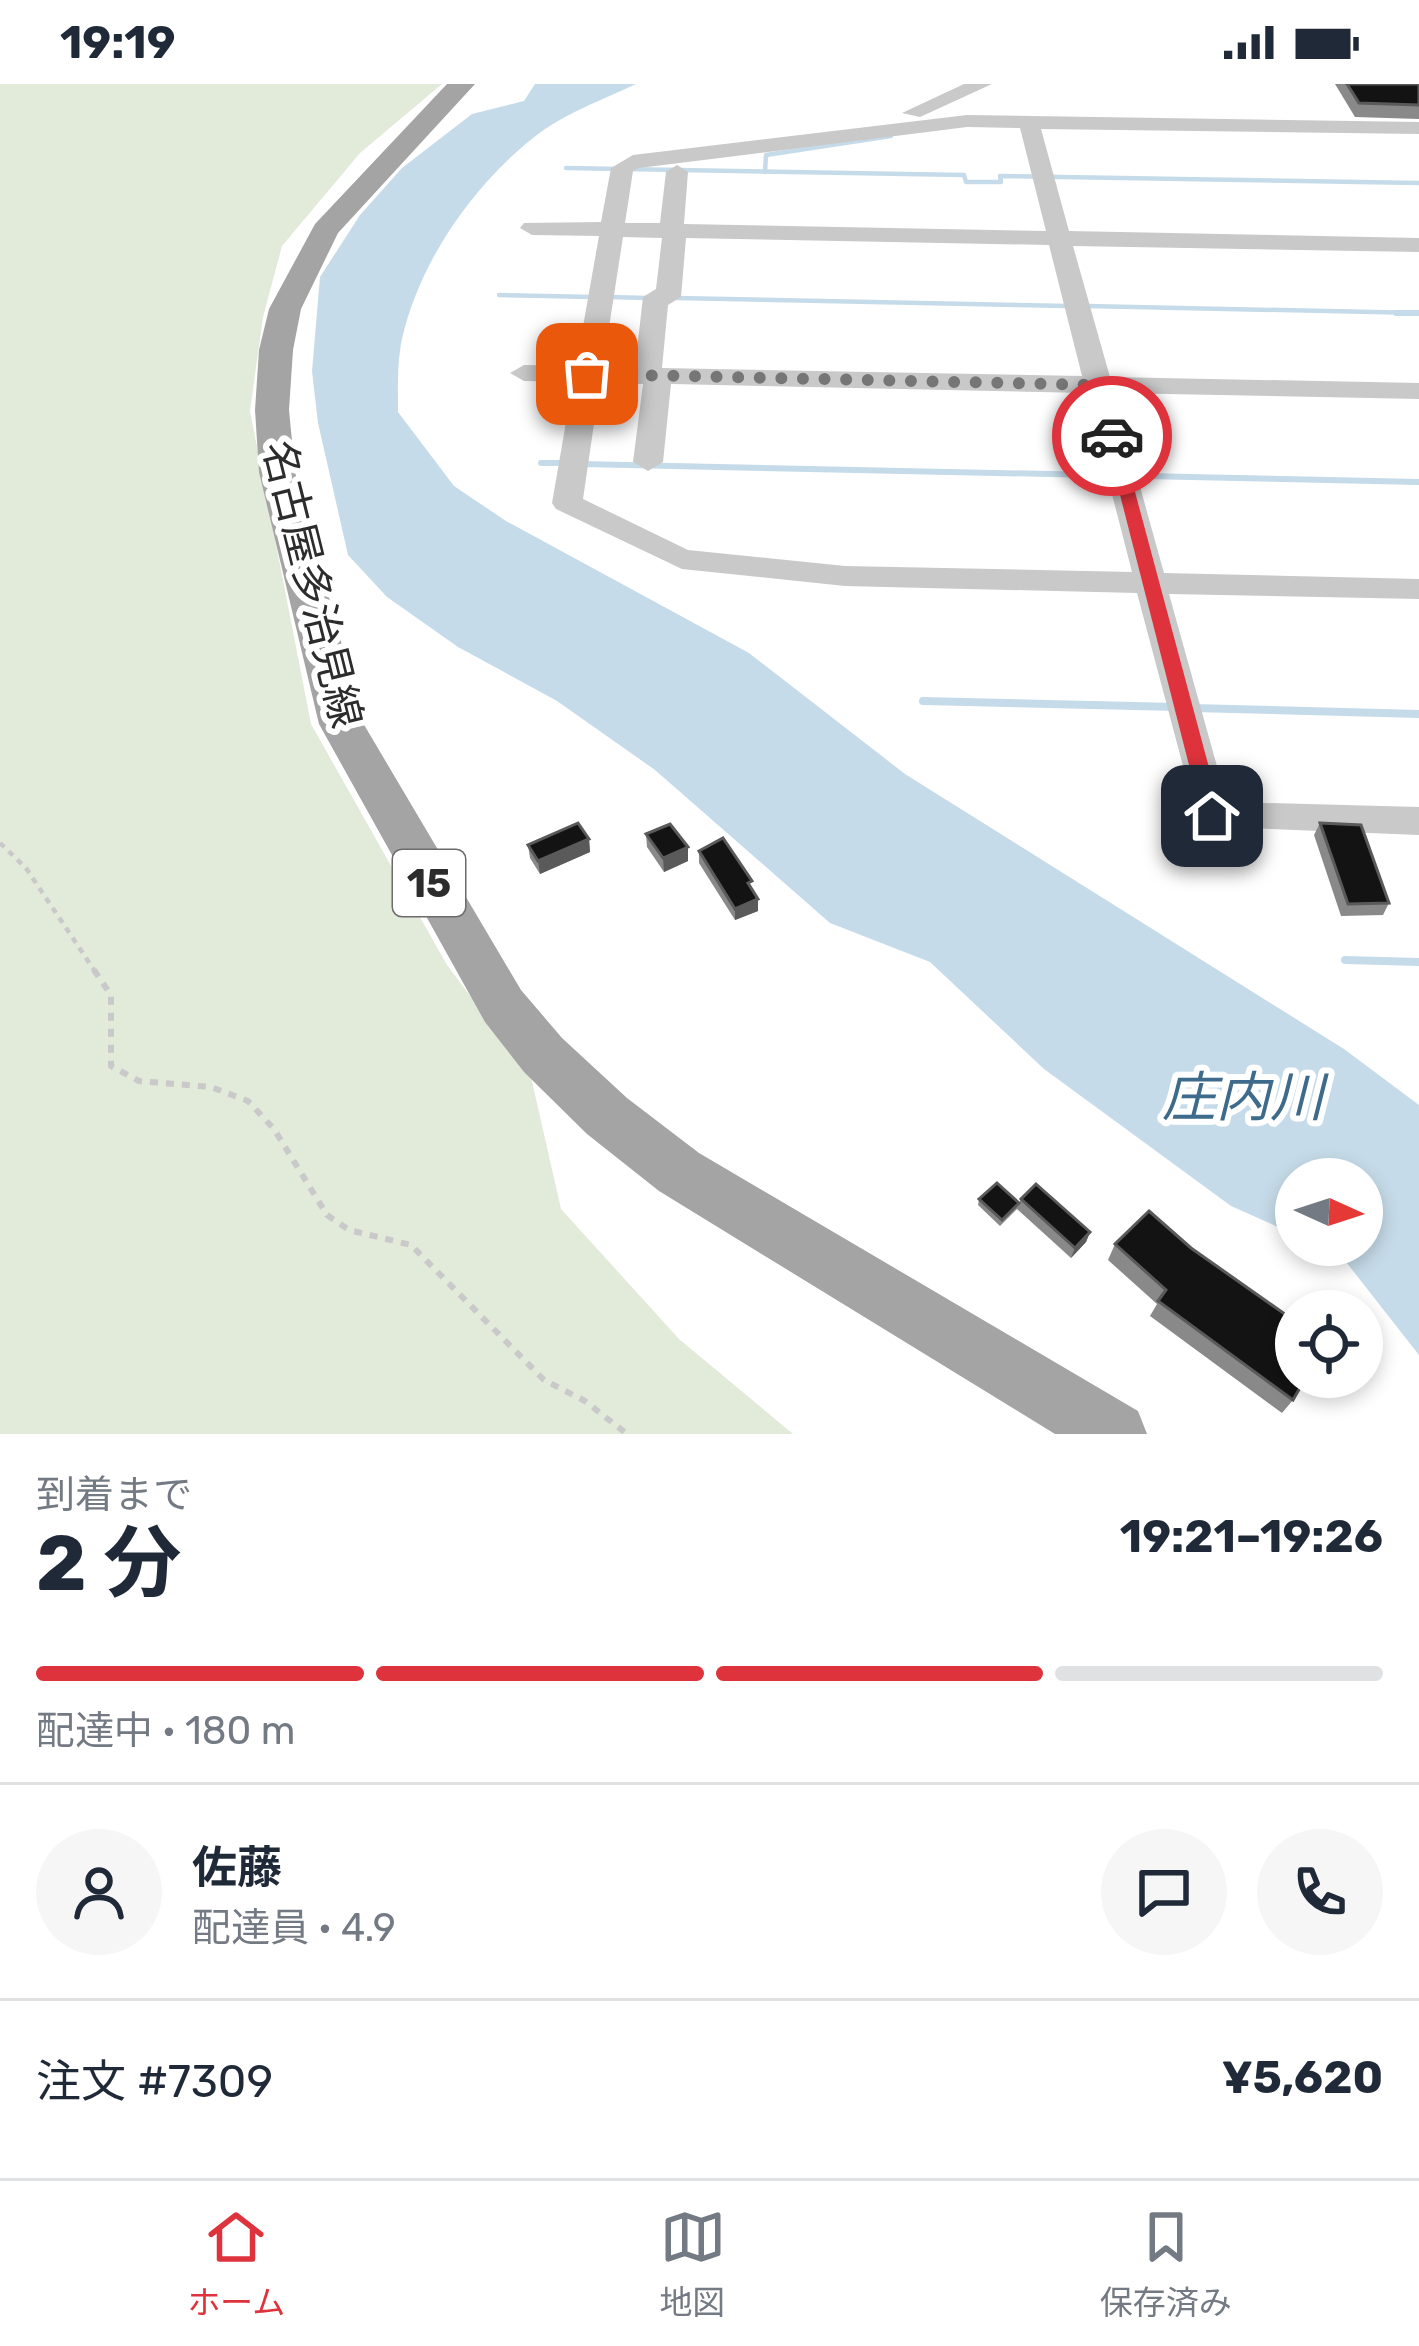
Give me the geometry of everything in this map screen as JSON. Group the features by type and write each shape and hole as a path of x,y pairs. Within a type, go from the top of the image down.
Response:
{"main road":[{"name":"名古屋多治見線","path":"462,84 325,230 285,309 276,350 272,410 277,472 341,724 502,1006 543,1055 607,1116 697,1183 1115,1434"}],"street":[{"path":"746,148 754,141 927,110 982,84"},
{"path":"1419,128 945,122 633,162 622,169 567,502 682,559 845,576 1419,589"},
{"path":"1029,122 1212,816 1419,821"},
{"path":"648,462 656,297 668,297 677,172"},
{"path":"532,228 1419,244"},
{"path":"524,373 1419,392"}],"path":[{"path":"0,843 26,868 110,995 111,1066 122,1079 140,1084 192,1082 249,1101 292,1154 325,1213 344,1228 390,1235 411,1245 544,1380 586,1401 627,1434"}],"green space":[{"path":"0,84 442,84 360,153 282,246 263,317 250,411 311,724 447,965 531,1077 561,1209 679,1339 793,1434 0,1434"}],"water":[{"name":"庄内川","path":"535,84 636,84 545,129 497,171 455,222 423,279 402,339 398,412 454,486 506,521 749,653 905,774 1344,1049 1419,1105 1419,1355 1383,1309 1383,1290 1368,1290 1349,1266 1383,1266 1383,1158 1275,1158 1275,1226 1231,1206 1044,1069 930,962 830,923 655,770 557,701 458,647 387,597 348,555 318,423 312,371 320,277 360,215 402,168 472,114 524,101"}],"building":[{"path":"1347,84 1419,84 1419,105 1359,103"},
{"path":"578,823 589,839 538,861 528,845"},
{"path":"1320,823 1361,825 1389,903 1348,904"},
{"path":"670,824 688,847 663,858 646,834"},
{"path":"723,838 752,881 748,883 758,899 735,909 699,851"},
{"path":"997,1183 1019,1203 1002,1220 979,1199"},
{"path":"1036,1184 1090,1232 1075,1248 1021,1199"},
{"path":"1149,1211 1191,1248 1275,1307 1275,1387 1158,1301 1166,1290 1115,1244"}],"waterway":[{"path":"765,172 766,155 891,136"},
{"path":"566,168 765,172"},
{"path":"765,172 964,175 966,182 1001,182 1000,176 1419,183"},
{"path":"499,295 594,297"},
{"path":"609,297 648,298"},
{"path":"676,298 1067,306"},
{"path":"1087,306 1419,313 1396,313"},
{"path":"541,463 566,463"},
{"path":"581,464 1419,482"},
{"path":"923,701 1178,707"},
{"path":"1193,708 1419,714"},
{"path":"1345,960 1419,962"}],"way so far":[{"path":"587,374 1099,385 1112,436"}],"route":[{"path":"1112,436 1212,816"}]}
